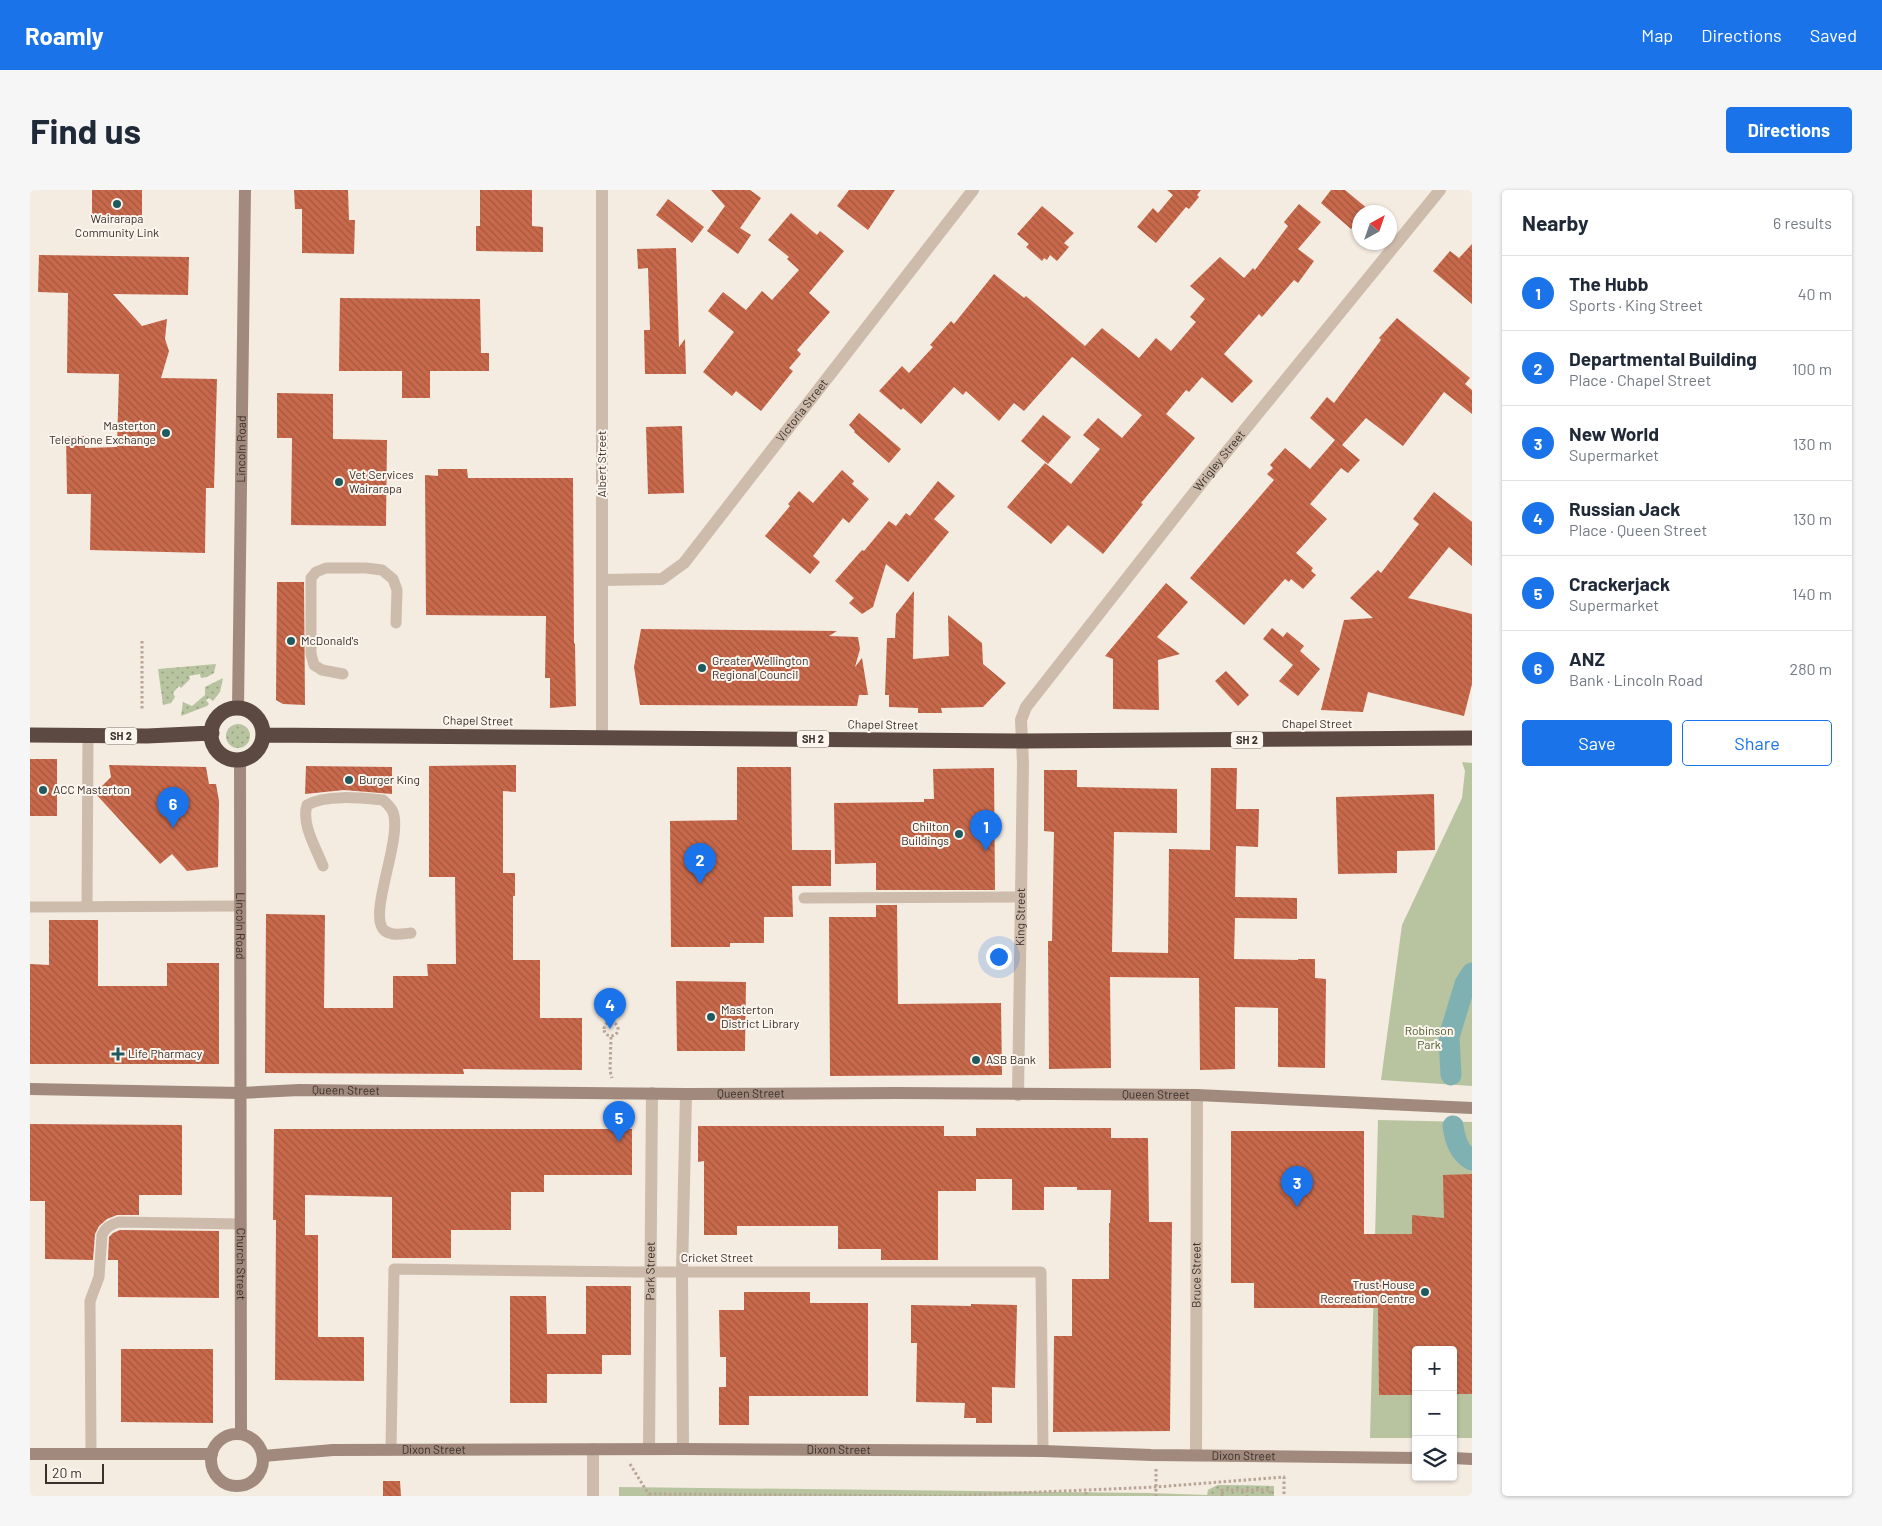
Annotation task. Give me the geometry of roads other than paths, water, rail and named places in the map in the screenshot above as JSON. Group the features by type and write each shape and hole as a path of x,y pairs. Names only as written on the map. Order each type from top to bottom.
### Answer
{"highway":[{"path":"238,708 256,716 260,722 263,740 258,749 249,757 240,760 230,759 220,754 211,739 212,733 216,718 227,710 238,708"},
{"name":"SH 2","path":"30,735 147,736 212,733"},
{"name":"Chapel Street","path":"263,735 1023,742 1472,738"}],"street":[{"name":"Lincoln Road","path":"238,708 246,190"},
{"name":"Albert Street","path":"602,190 602,737"},
{"name":"Victoria Street","path":"602,580 662,578 684,563 973,190"},
{"name":"Wrigley Street","path":"1023,742 1021,720 1026,707 1207,476 1440,190"},
{"name":"King Street","path":"1018,1095 1023,742"},
{"name":"Lincoln Road","path":"240,760 240,1093"},
{"name":"Queen Street","path":"30,1089 240,1093 299,1090 1197,1096 1472,1108"},
{"name":"Church Street","path":"240,1093 241,1434"},
{"name":"Park Street","path":"649,1449 652,1093"},
{"path":"683,1448 682,1272 686,1094"},
{"name":"Bruce Street","path":"1196,1455 1197,1096"},
{"path":"232,1434 241,1434 252,1438 260,1446 263,1456 262,1466 257,1477 238,1491 219,1478 212,1464 212,1454 215,1445 223,1438 232,1434"},
{"name":"Dixon Street","path":"263,1456 333,1450 683,1448 1042,1451 1412,1458"},
{"path":"593,1449 593,1496"},
{"path":"30,1454 212,1454"},
{"path":"1457,1458 1472,1459"}],"lane":[{"path":"343,674 322,670 314,664 311,654 311,578 316,572 326,568 382,570 393,579 397,590 396,623"},
{"path":"87,906 88,736"},
{"path":"323,866 307,825 305,812 307,805 317,799 367,798 383,800 392,810 396,827 382,890 378,920 384,930 394,935 411,932"},
{"path":"804,898 1021,897"},
{"path":"30,907 240,906"},
{"path":"91,1454 90,1302 99,1277 104,1230 113,1223 119,1222 241,1224"},
{"name":"Cricket Street","path":"391,1449 394,1269 682,1272 1041,1272 1042,1451"}],"waterway":[{"path":"1451,1075 1449,1037 1465,984 1472,973"},
{"path":"1453,1126 1458,1146 1472,1160"}],"place":[{"name":"Wairarapa Community Link","path":"117,204"},
{"name":"Masterton Telephone Exchange","path":"166,433"},
{"name":"Vet Services Wairarapa","path":"339,482"},
{"name":"McDonald's","path":"291,641"},
{"name":"Greater Wellington Regional Council","path":"702,668"},
{"name":"Burger King","path":"349,780"},
{"name":"ACC Masterton","path":"43,790"},
{"name":"ANZ","path":"173,828"},
{"name":"Chilton Buildings","path":"959,834"},
{"name":"The Hubb","path":"986,851"},
{"name":"Departmental Building","path":"700,884"},
{"name":"Masterton District Library","path":"711,1017"},
{"name":"Russian Jack","path":"610,1029"},
{"name":"Life Pharmacy","path":"118,1054"},
{"name":"ASB Bank","path":"976,1060"},
{"name":"Crackerjack","path":"619,1142"},
{"name":"New World","path":"1297,1207"},
{"name":"Trust House Recreation Centre","path":"1425,1292"}],"park label":[{"name":"Robinson Park","path":"1429,1038"}]}
